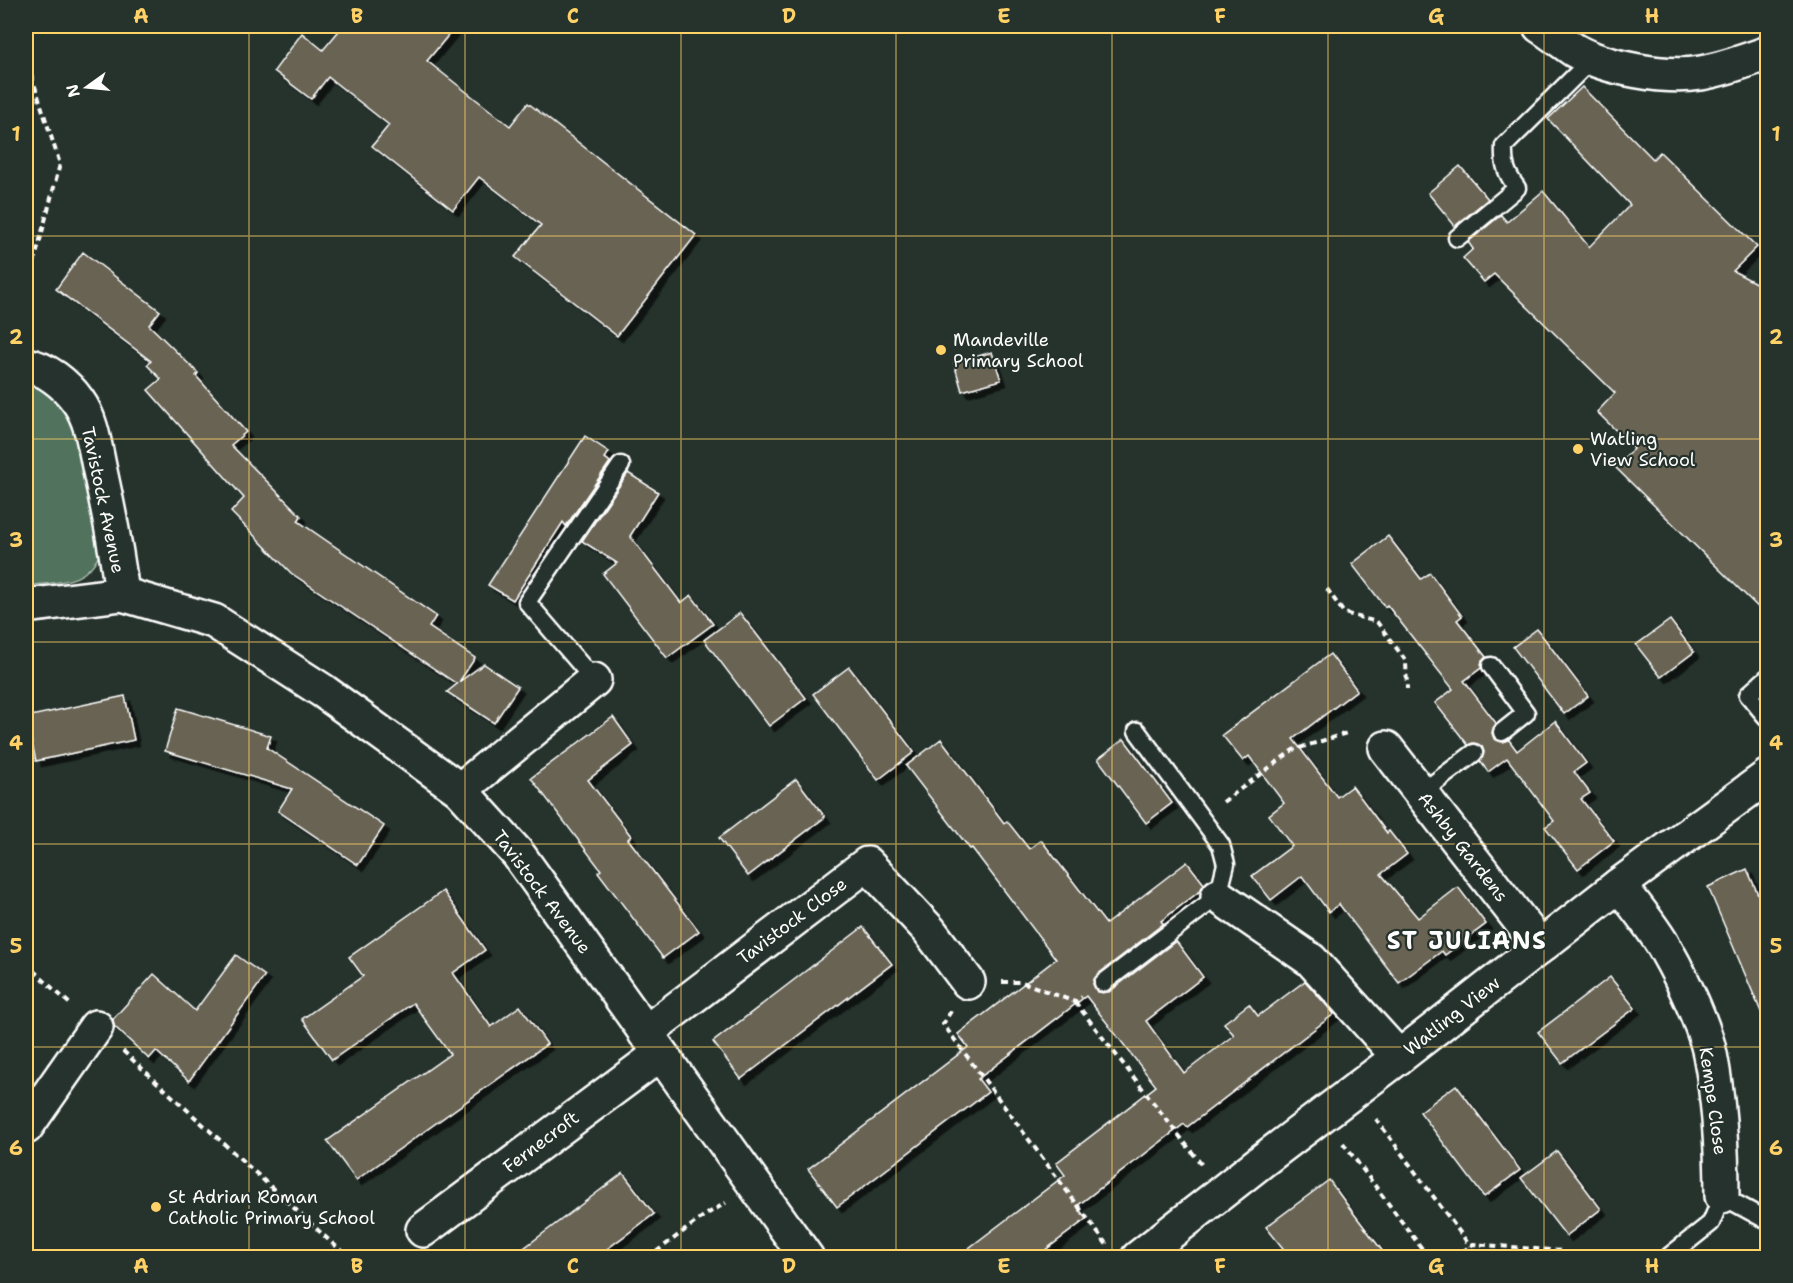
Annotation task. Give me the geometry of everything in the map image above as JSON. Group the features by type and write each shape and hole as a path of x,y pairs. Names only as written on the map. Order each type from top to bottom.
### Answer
{"street":[{"path":"1540,26 1576,50 1614,67 1657,73 1698,74 1732,66 1767,52"},
{"name":"Tavistock Avenue","path":"26,365 36,367 64,384 79,402 92,433 116,548 122,594"},
{"name":"Tavistock Avenue","path":"26,606 122,594 214,621 323,691 460,790 518,854 807,1257"},
{"path":"460,790 594,680"},
{"name":"Ashby Gardens","path":"1386,748 1540,946"},
{"name":"Watling View","path":"1124,1253 1222,1191 1399,1057 1619,885 1767,776"},
{"name":"Tavistock Close","path":"652,1043 867,864 929,930 968,982"},
{"name":"Kempe Close","path":"1619,885 1667,952 1692,1006 1709,1053 1722,1151 1722,1196"},
{"path":"1218,896 1311,960 1399,1057"},
{"path":"26,1127 96,1027"},
{"name":"Fernecroft","path":"423,1230 652,1043"}],"lane":[{"path":"1457,238 1516,188 1506,173 1503,160 1504,146 1593,58"},
{"path":"594,680 527,602 621,465"},
{"path":"1491,666 1526,713 1502,732"},
{"path":"1767,677 1748,695 1767,719"},
{"path":"1102,983 1218,896 1226,864 1221,845 1137,731"},
{"path":"1421,793 1474,753"},
{"path":"1667,1257 1711,1223 1722,1196 1767,1221"}],"path":[{"path":"26,293 60,164 31,75"},
{"path":"1327,589 1344,613 1377,622 1406,661 1407,689"},
{"path":"1201,818 1293,750 1350,732"},
{"path":"26,964 351,1257"},
{"path":"1124,1253 943,1024 968,982 1022,982 1075,1002 1222,1191"},
{"path":"1075,1002 1102,983"},
{"path":"1356,1090 1470,1246"},
{"path":"1323,1115 1429,1257"},
{"path":"648,1257 705,1215 756,1185"},
{"path":"1454,1257 1473,1244 1562,1251 1567,1257"}],"green space":[{"path":"26,383 36,386 61,403 74,422 101,552 87,571 79,576 60,582 26,586"}],"building":[{"path":"343,26 456,26 427,61 510,126 528,103 696,235 617,336 515,257 541,225 479,177 453,210 372,146 389,125 328,77 311,99 274,71 302,33 323,50"},
{"path":"1582,87 1653,159 1660,152 1757,247 1733,271 1767,289 1767,616 1615,467 1634,448 1597,412 1615,393 1494,274 1484,282 1463,258 1473,249 1468,242 1501,215 1507,222 1543,191 1589,247 1630,205 1548,119"},
{"path":"1460,166 1488,199 1455,226 1428,193"},
{"path":"83,252 160,311 149,325 198,373 196,376 246,432 231,445 301,516 298,521 436,616 429,627 475,658 459,682 484,664 518,687 494,723 447,692 457,684 291,573 231,512 244,498 148,390 161,379 147,365 151,361 56,289"},
{"path":"992,352 1001,380 962,391 954,363"},
{"path":"585,436 609,452 605,458 610,462 566,526 563,522 513,600 488,585"},
{"path":"628,473 658,492 630,536 681,603 691,595 713,624 667,658 603,574 617,563 582,541"},
{"path":"1388,536 1421,579 1430,573 1462,616 1457,620 1486,657 1482,661 1481,668 1464,681 1496,723 1492,733 1494,739 1503,742 1509,740 1517,751 1555,721 1586,763 1574,772 1590,793 1581,799 1614,841 1578,869 1545,827 1554,821 1507,758 1488,772 1480,761 1484,752 1482,746 1473,743 1468,745 1435,703 1453,689 1352,564"},
{"path":"740,613 806,698 769,726 704,640"},
{"path":"1670,620 1694,652 1661,677 1636,645"},
{"path":"1537,629 1588,696 1564,714 1513,647"},
{"path":"1330,654 1357,690 1293,739 1337,797 1352,786 1387,833 1389,831 1407,854 1381,874 1418,918 1458,887 1486,924 1445,955 1442,951 1399,983 1339,904 1329,912 1302,876 1271,900 1252,876 1292,846 1269,815 1284,803 1249,756 1243,761 1222,735"},
{"path":"849,667 914,752 878,780 813,694"},
{"path":"125,696 134,740 36,761 26,717"},
{"path":"178,708 271,736 267,748 384,826 358,865 278,811 292,789 165,751"},
{"path":"613,717 633,745 588,780 631,836 628,839 699,931 663,958 598,872 601,870 531,778"},
{"path":"941,739 1004,823 1007,821 1029,849 1041,840 1106,924 1187,862 1204,884 1200,891 1161,921 1163,924 1097,975 1093,984 1098,992 1109,992 1176,941 1203,977 1146,1021 1184,1073 1234,1035 1224,1023 1249,1004 1258,1016 1305,981 1334,1014 1187,1127 1184,1124 1077,1206 1086,1219 1036,1257 957,1257 1065,1175 1056,1163 1156,1086 1086,996 978,1079 988,1092 837,1207 808,1169 968,1047 958,1034 1056,959 906,766"},
{"path":"1124,739 1172,803 1146,823 1098,759"},
{"path":"796,779 825,817 748,876 719,838"},
{"path":"1747,869 1767,915 1767,1026 1708,887"},
{"path":"443,891 485,950 453,973 491,1027 520,1006 547,1044 356,1180 327,1141 450,1054 413,1003 332,1060 302,1019 363,976 349,957"},
{"path":"863,927 892,964 741,1079 713,1042"},
{"path":"236,955 265,976 189,1081 156,1051 149,1059 114,1026 113,1019 154,974 195,1011"},
{"path":"1610,977 1635,1008 1562,1063 1538,1032"},
{"path":"1456,1085 1520,1170 1484,1197 1420,1112"},
{"path":"1557,1151 1601,1209 1566,1236 1521,1178"},
{"path":"623,1173 654,1214 596,1257 512,1257"},
{"path":"1329,1180 1387,1257 1290,1257 1266,1227"}],"place":[{"name":"Mandeville Primary School","path":"941,350"},
{"name":"Watling View School","path":"1578,449"},
{"name":"St Adrian Roman Catholic Primary School","path":"156,1207"}],"district":[{"name":"ST JULIANS","path":"1467,941"}]}
